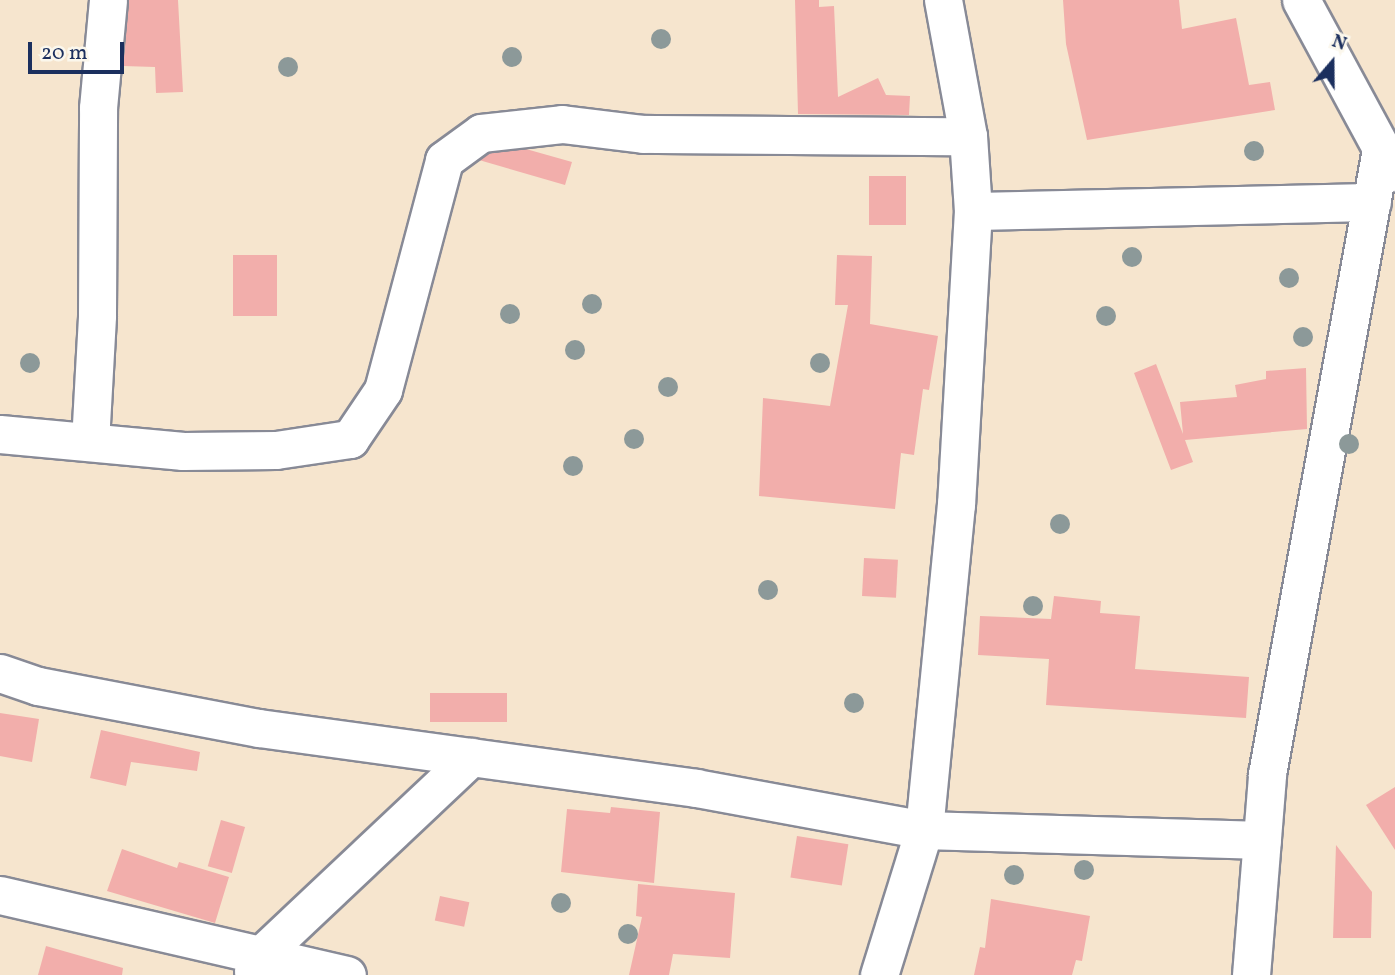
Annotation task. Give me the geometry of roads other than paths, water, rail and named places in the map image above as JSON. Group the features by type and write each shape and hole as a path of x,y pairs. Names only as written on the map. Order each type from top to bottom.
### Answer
{"street":[{"path":"90,442 97,315 98,108 108,0"},
{"path":"879,975 925,830 956,505 974,211 968,135 943,0"},
{"path":"1251,975 1267,774 1371,202 1388,161 1301,0"},
{"path":"0,434 183,451 276,450 350,439 383,390 444,160 481,133 562,124 643,134 968,135"},
{"path":"974,211 1371,202"},
{"path":"0,673 38,686 259,728 696,788 925,830 1262,840"},
{"path":"256,965 471,757"},
{"path":"0,895 256,965 347,975"}]}
